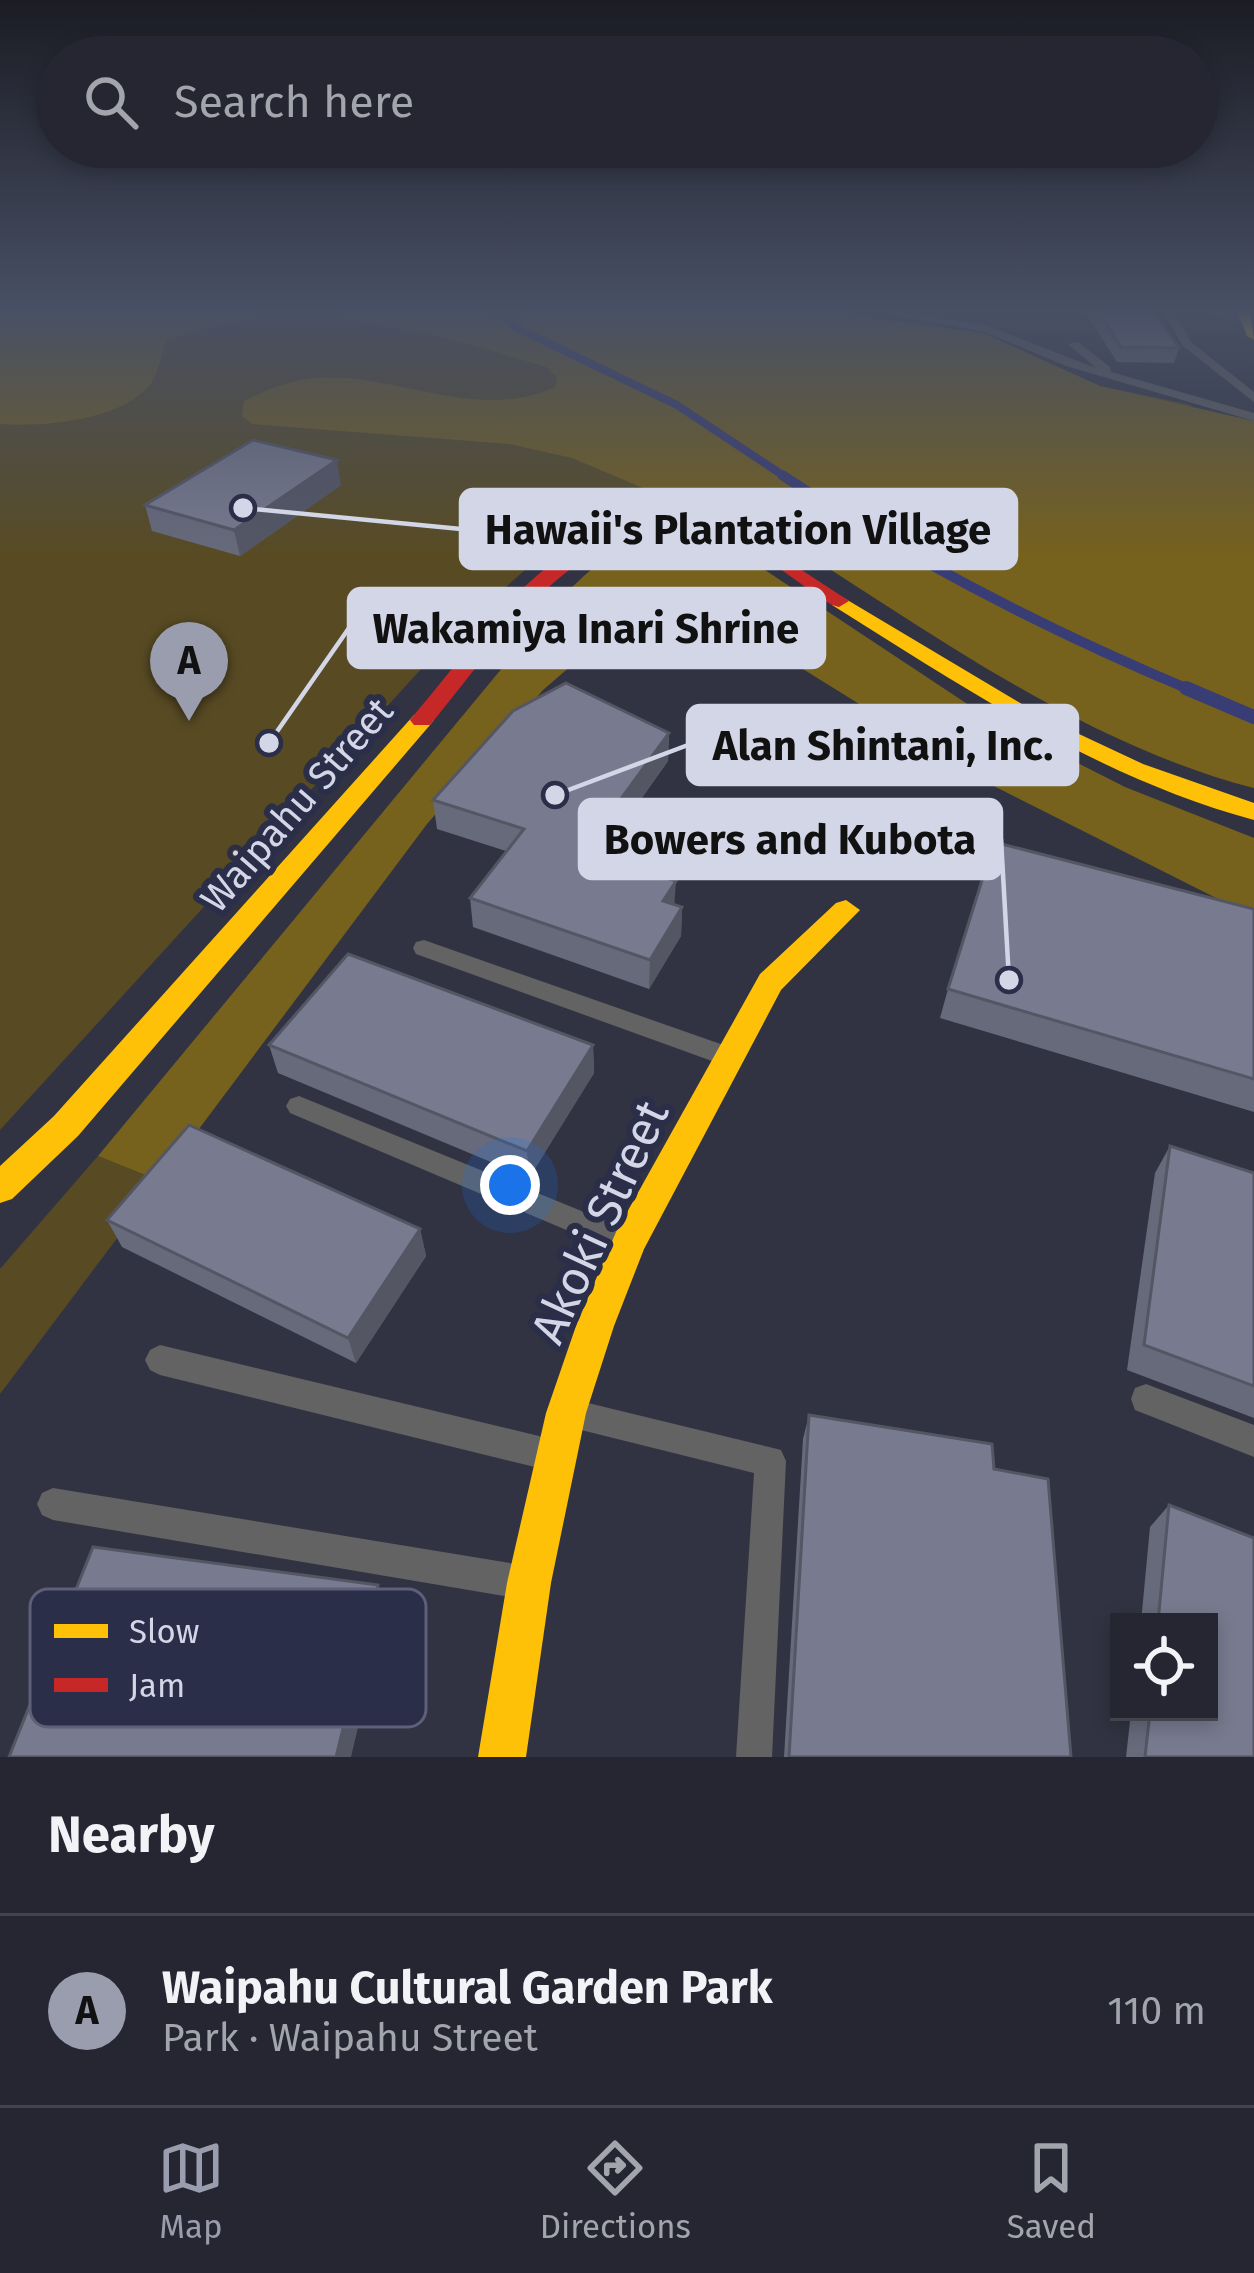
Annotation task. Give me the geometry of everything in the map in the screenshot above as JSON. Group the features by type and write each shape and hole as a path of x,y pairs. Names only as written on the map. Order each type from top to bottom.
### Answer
{"street":[{"name":"Waipahu Street","path":"0,1188 82,1108 550,574 630,526 678,519 724,530 1024,716 1134,769 1254,812"},
{"name":"Akoki Street","path":"502,1757 529,1583 566,1413 629,1243 770,982 847,910"}],"lane":[{"path":"1168,391 1254,416"},
{"path":"424,948 729,1057"},
{"path":"299,1106 629,1243"},
{"path":"160,1360 556,1457"},
{"path":"1146,1399 1254,1441"},
{"path":"566,1413 770,1461 754,1757"},
{"path":"53,1504 529,1583"}],"shaded area":[{"path":"0,391 1124,391 1191,405 1254,788 1119,738 996,669 816,555 741,515 648,490 543,554 454,633 0,1130"},
{"path":"0,391 144,391 119,407 79,419 0,424"},
{"path":"267,391 427,391 496,400 543,391 1122,391 1254,421 1254,788 1186,767 1057,708 752,520 648,490 572,458 510,444 252,424 242,416 244,401"},
{"path":"659,533 701,536 744,556 987,717 1125,787 1254,838 1254,911 1228,904 980,779 769,648 646,601 543,690 427,824 160,1181 98,1156 551,609 600,563 627,545"},
{"path":"98,1156 160,1181 0,1394 0,1269"}],"building":[{"path":"253,440 337,460 234,530 145,505"},
{"path":"566,683 669,733 582,852 676,881 663,901 682,907 650,960 470,898 524,829 433,800 513,711"},
{"path":"994,842 1254,909 1254,1079 948,989"},
{"path":"348,954 593,1045 527,1151 269,1045"},
{"path":"189,1125 420,1229 348,1338 107,1220"},
{"path":"1170,1146 1254,1173 1254,1386 1144,1345"},
{"path":"809,1415 992,1444 994,1469 1048,1479 1071,1757 789,1757"},
{"path":"1169,1505 1254,1538 1254,1757 1145,1757 1149,1721 1218,1721 1218,1613 1159,1613"},
{"path":"93,1547 378,1585 377,1589 76,1589"},
{"path":"30,1704 30,1727 343,1727 336,1757 9,1757"}],"waterway":[{"path":"648,391 787,478"},
{"path":"782,475 982,593 1192,690"},
{"path":"1186,688 1192,690"},
{"path":"1192,690 1254,717"}],"traffic: slow":[{"path":"839,601 1039,724 1134,769 1254,812"},
{"path":"0,1188 66,1126 422,720"},
{"path":"502,1757 529,1583 566,1413 595,1326 629,1243 770,982 846,910"}],"traffic: jam":[{"path":"422,720 550,577 589,548 630,528 674,520 720,529 766,552 839,601"}],"place":[{"name":"Hawaii's Plantation Village","path":"243,508"},
{"name":"Waipahu Cultural Garden Park","path":"189,721"},
{"name":"Wakamiya Inari Shrine","path":"269,743"},
{"name":"Alan Shintani, Inc.","path":"555,795"},
{"name":"Bowers and Kubota","path":"1009,980"}]}
